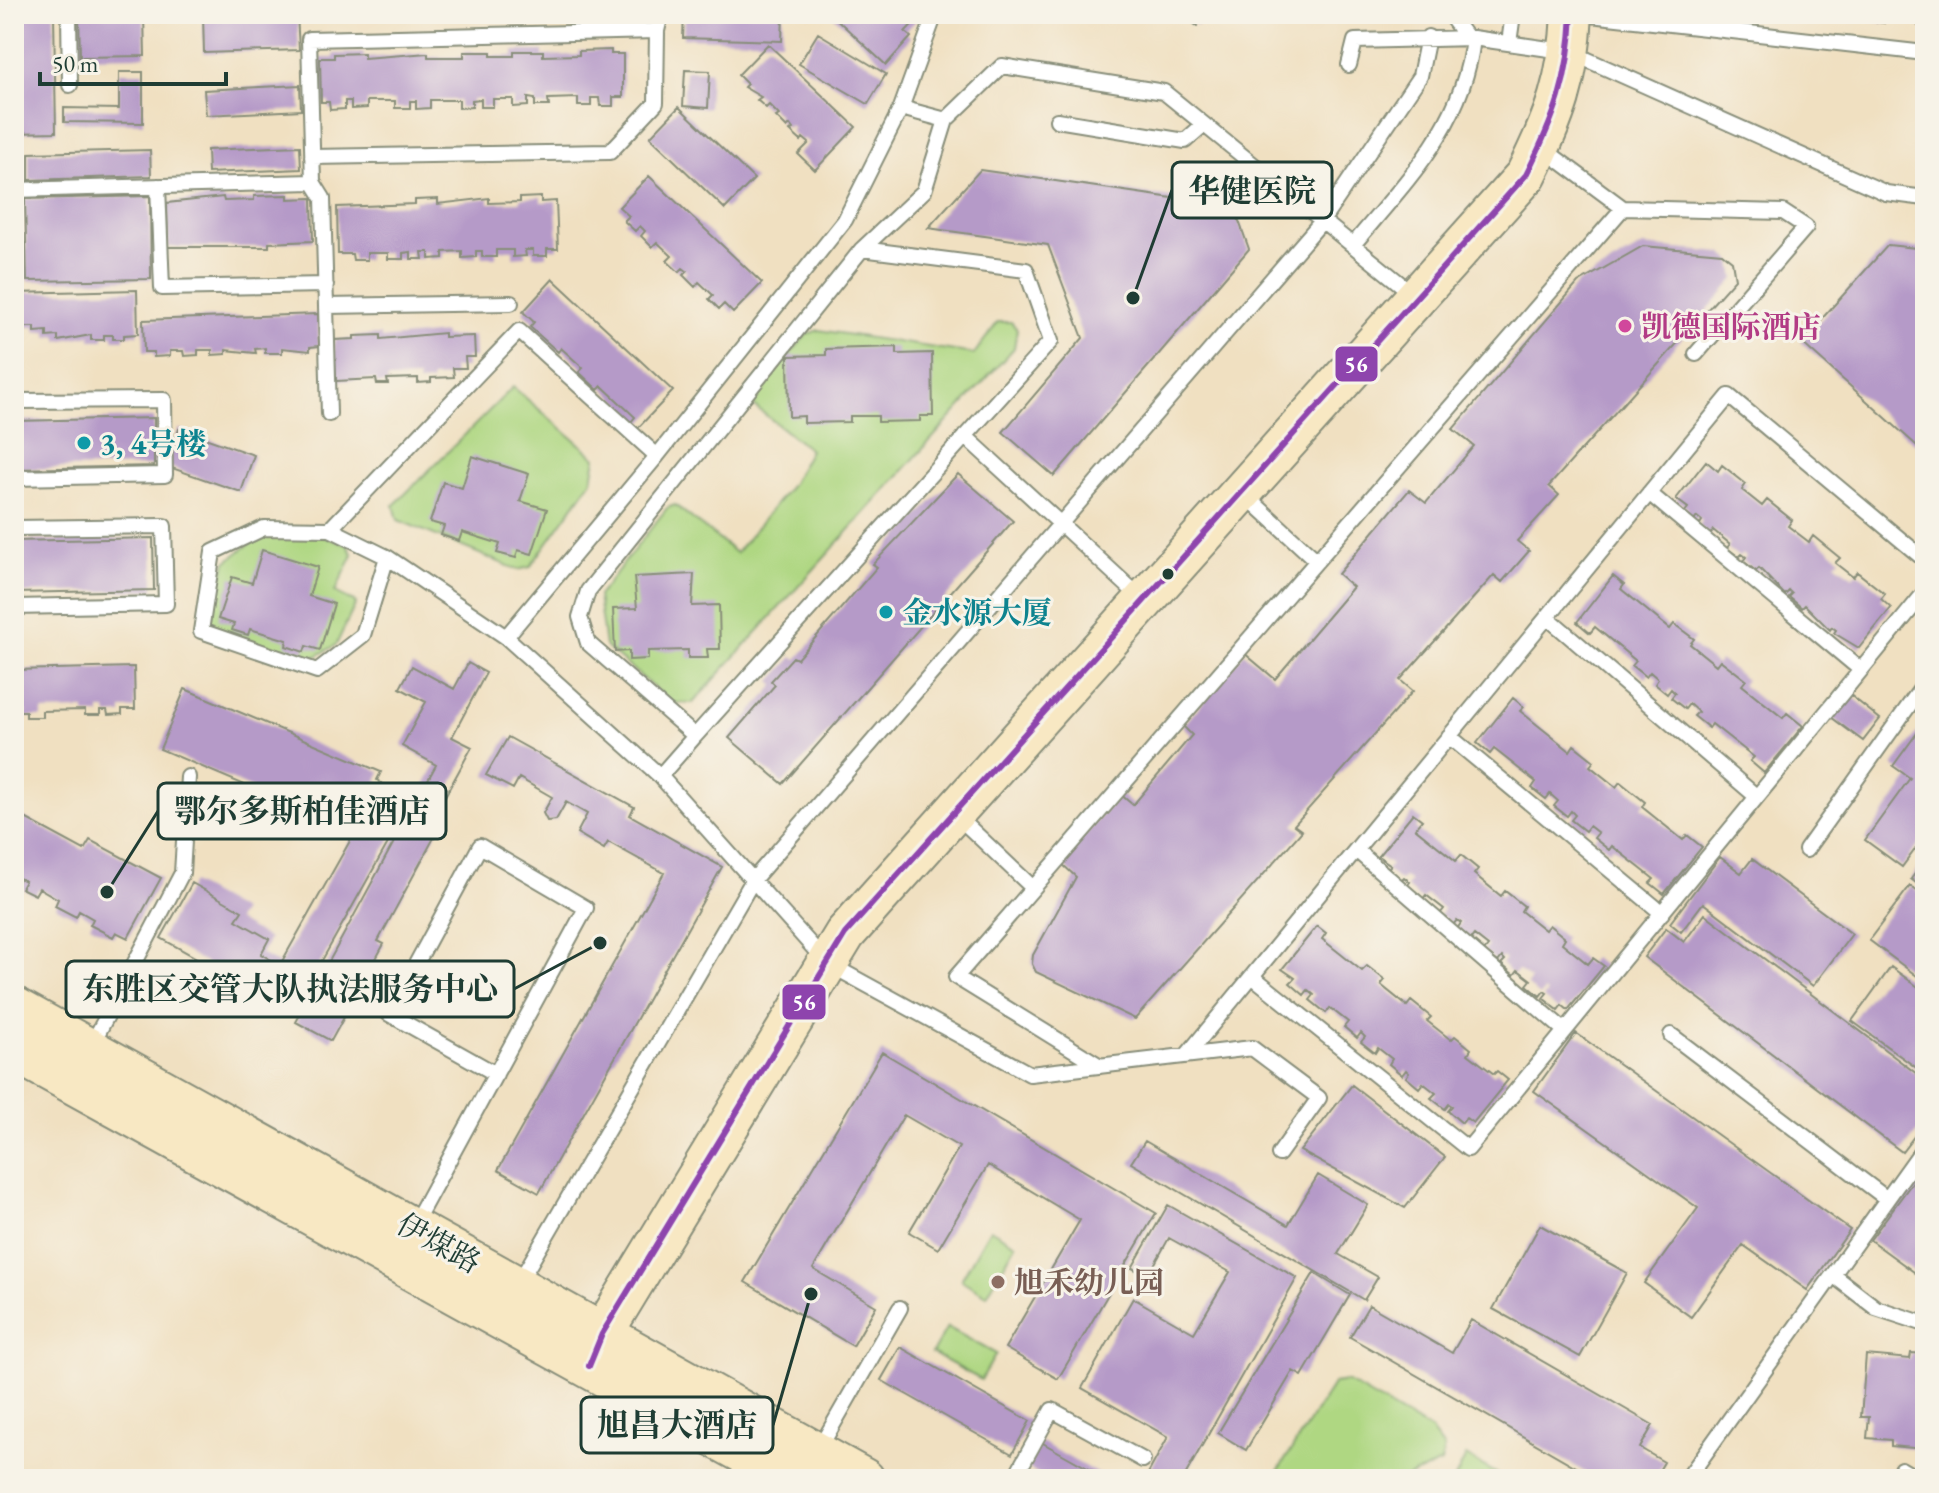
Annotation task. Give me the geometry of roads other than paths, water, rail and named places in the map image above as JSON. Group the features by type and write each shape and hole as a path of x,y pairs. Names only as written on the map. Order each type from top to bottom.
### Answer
{"main road":[{"path":"596,1350 845,934 1526,175 1554,121 1571,33"},
{"name":"伊煤路","path":"14,1007 517,1286 596,1350"},
{"name":"伊煤路","path":"14,1051 596,1350 804,1466 864,1479"}],"lane":[{"path":"69,14 70,85"},
{"path":"312,157 610,152 656,103 657,31 661,14"},
{"path":"506,637 657,456 845,220 901,108 935,14"},
{"path":"1449,14 1470,38"},
{"path":"1353,245 1439,140 1470,73 1470,38 1464,14"},
{"path":"1509,43 1513,14"},
{"path":"1582,14 1655,18 1925,53"},
{"path":"329,414 323,198 313,182 309,39 657,31"},
{"path":"1349,65 1355,41 1428,37 1509,43 1571,33 1886,193 1925,198"},
{"path":"517,1286 753,880 1322,221 1420,76 1428,37"},
{"path":"695,736 588,643 580,617 588,591 862,249 924,191 946,120 1002,66 1164,92 1416,297"},
{"path":"901,108 946,120"},
{"path":"1057,120 1185,141 1203,125"},
{"path":"1540,146 1623,208 1783,212 1806,227 1696,354"},
{"path":"14,190 313,182"},
{"path":"158,186 162,288 326,285"},
{"path":"1100,1066 956,977 1623,208"},
{"path":"660,776 1051,341 1026,270 862,249"},
{"path":"326,306 511,303"},
{"path":"330,529 519,331 657,456"},
{"path":"1187,1055 1729,396 1925,560"},
{"path":"14,401 164,400 165,475 14,478"},
{"path":"965,436 1144,601"},
{"path":"1241,492 1317,561"},
{"path":"1649,493 1861,670"},
{"path":"14,528 164,526 166,604 14,607"},
{"path":"387,557 363,635 317,671 201,631 213,552 264,528 330,529 387,557 506,637 660,776 827,963 1030,1074 1252,1048 1319,1098 1279,1154"},
{"path":"1252,976 1468,1149 1925,592"},
{"path":"1547,617 1757,797"},
{"path":"1806,850 1925,683"},
{"path":"1449,736 1662,913"},
{"path":"89,1048 182,873 188,777"},
{"path":"954,813 1033,888"},
{"path":"412,1228 496,1074 586,908 480,846 389,1014 496,1074"},
{"path":"1356,850 1565,1031"},
{"path":"1671,1035 1887,1199"},
{"path":"1687,1479 1925,1146"},
{"path":"1833,1275 1876,1308 1925,1324"},
{"path":"804,1466 900,1308"},
{"path":"1014,1479 1052,1410 1143,1460"},
{"path":"1901,1469 1918,1479"}],"place":[{"name":"华健医院","path":"1133,298"},
{"name":"凯德国际酒店","path":"1625,326"},
{"name":"3, 4号楼","path":"84,443"},
{"name":"金水源大厦","path":"886,612"},
{"name":"鄂尔多斯柏佳酒店","path":"107,892"},
{"name":"东胜区交管大队执法服务中心","path":"600,943"},
{"name":"旭禾幼儿园","path":"998,1282"},
{"name":"旭昌大酒店","path":"811,1294"}]}
